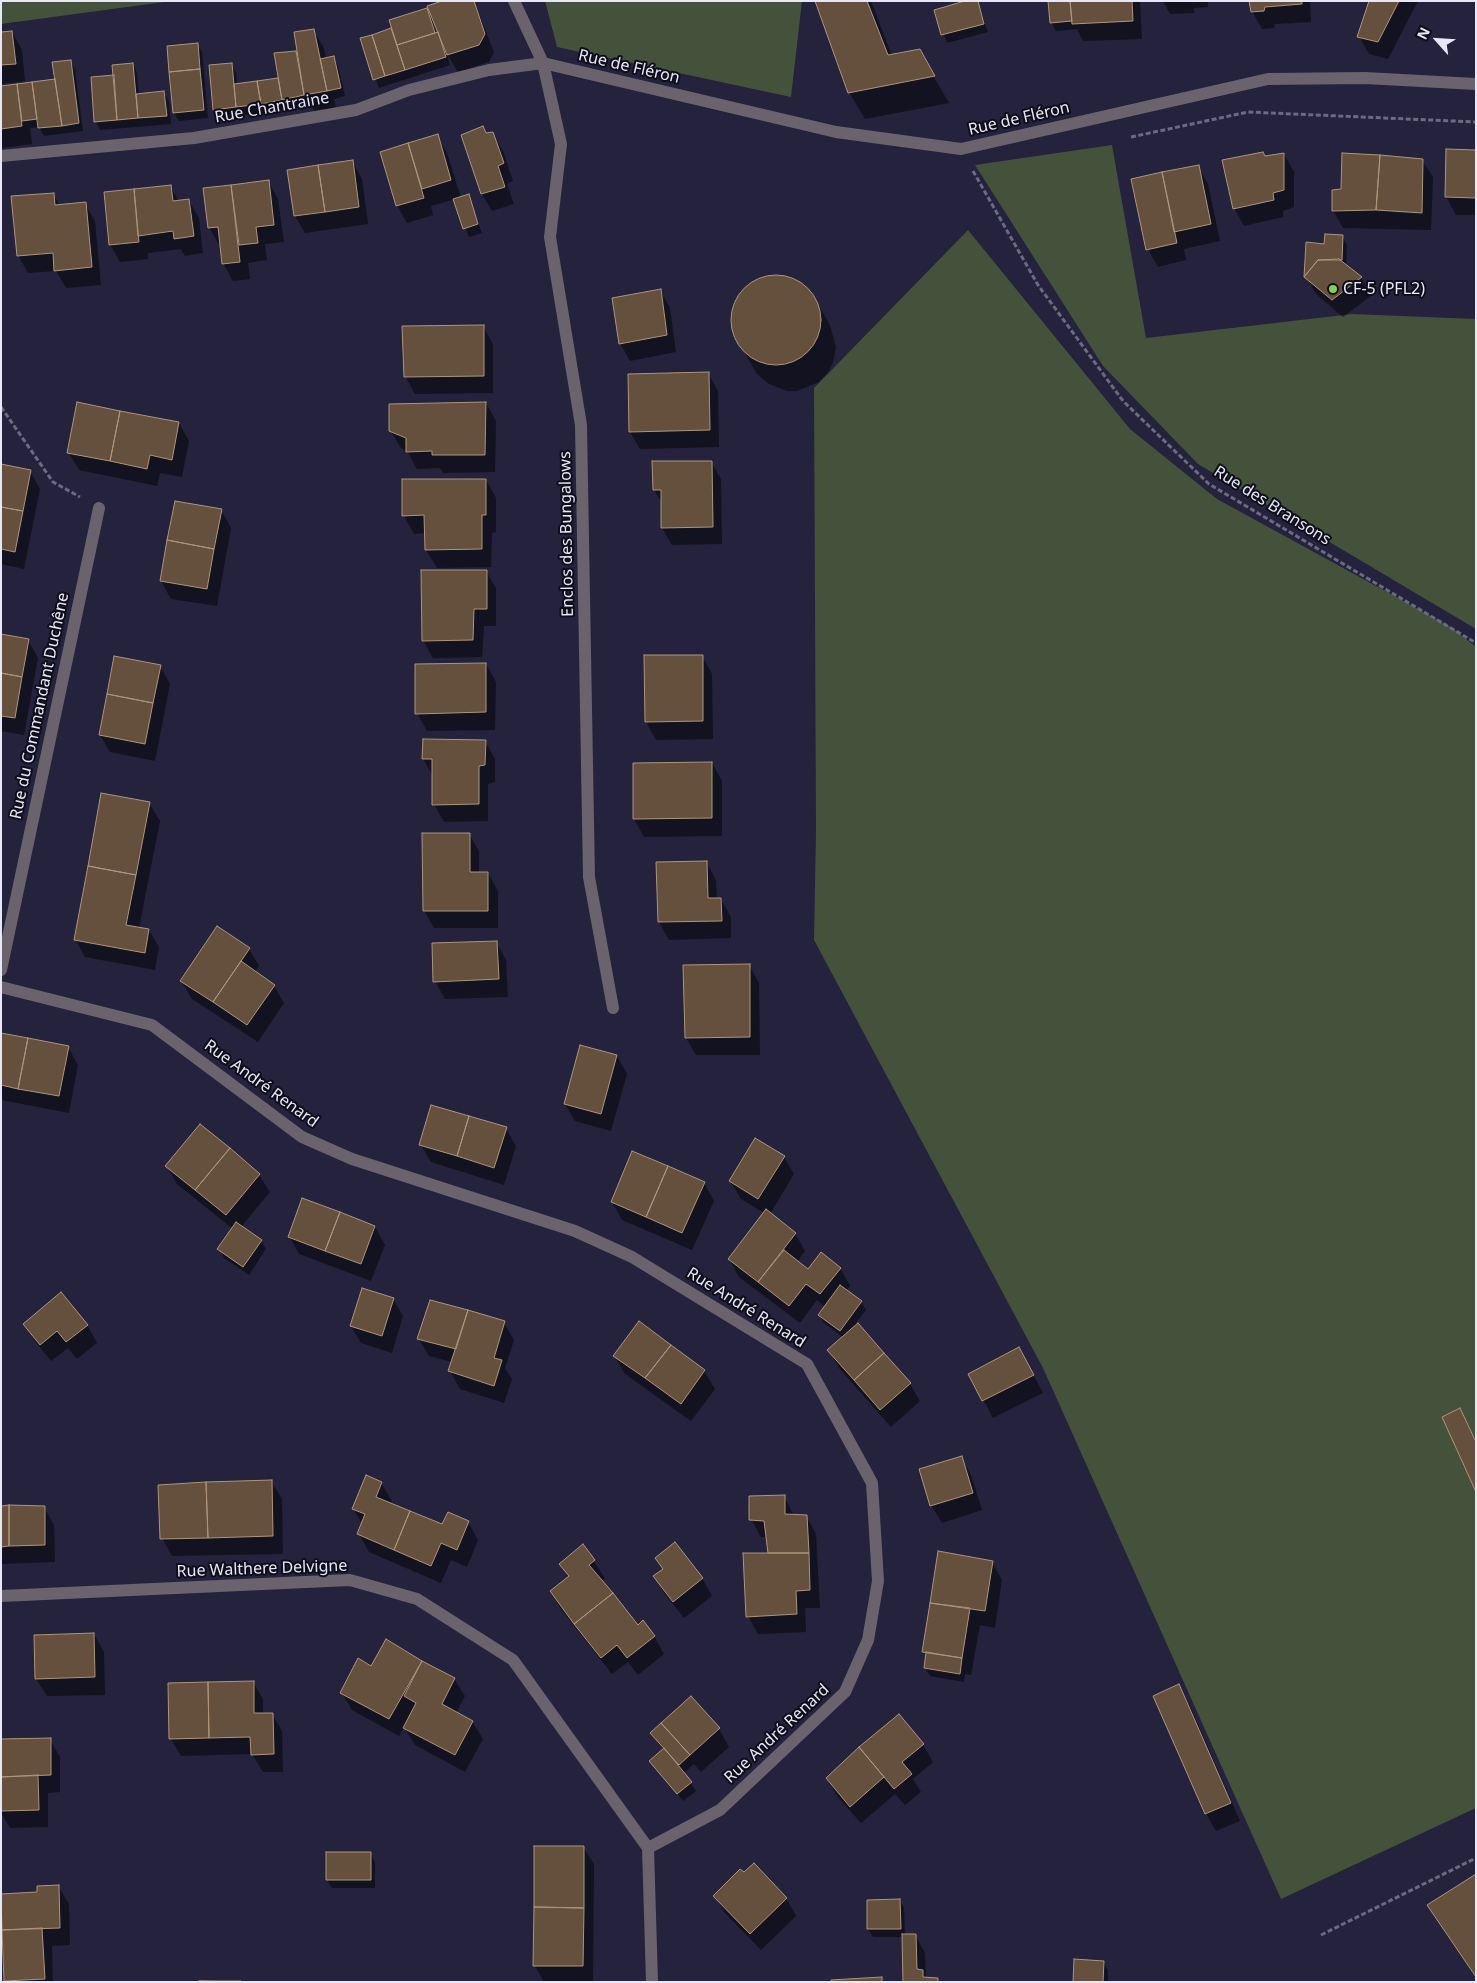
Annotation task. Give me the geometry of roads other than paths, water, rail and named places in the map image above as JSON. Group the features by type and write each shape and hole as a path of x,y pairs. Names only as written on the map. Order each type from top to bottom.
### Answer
{"street":[{"name":"Enclos des Bungalows","path":"514,1 543,63 561,144 550,237 581,425 589,877 613,1008"},
{"name":"Rue de Fléron","path":"543,63 836,132 961,149 1268,79 1365,78 1476,84"},
{"name":"Rue Chantraine","path":"1,156 194,138 356,110 409,90 489,70 543,63"},
{"name":"Rue du Commandant Duchêne","path":"1,970 99,508"},
{"name":"Rue André Renard","path":"1,987 152,1025 302,1137 352,1159 584,1235 632,1257 807,1364 872,1483 878,1581 868,1640 845,1692 838,1699 720,1810 648,1848"},
{"name":"Rue Walthere Delvigne","path":"1,1596 350,1580 418,1600 513,1660 648,1848"},
{"path":"648,1848 652,1982"}],"place":[{"name":"CF-5 (PFL2)","path":"1333,289"}]}
